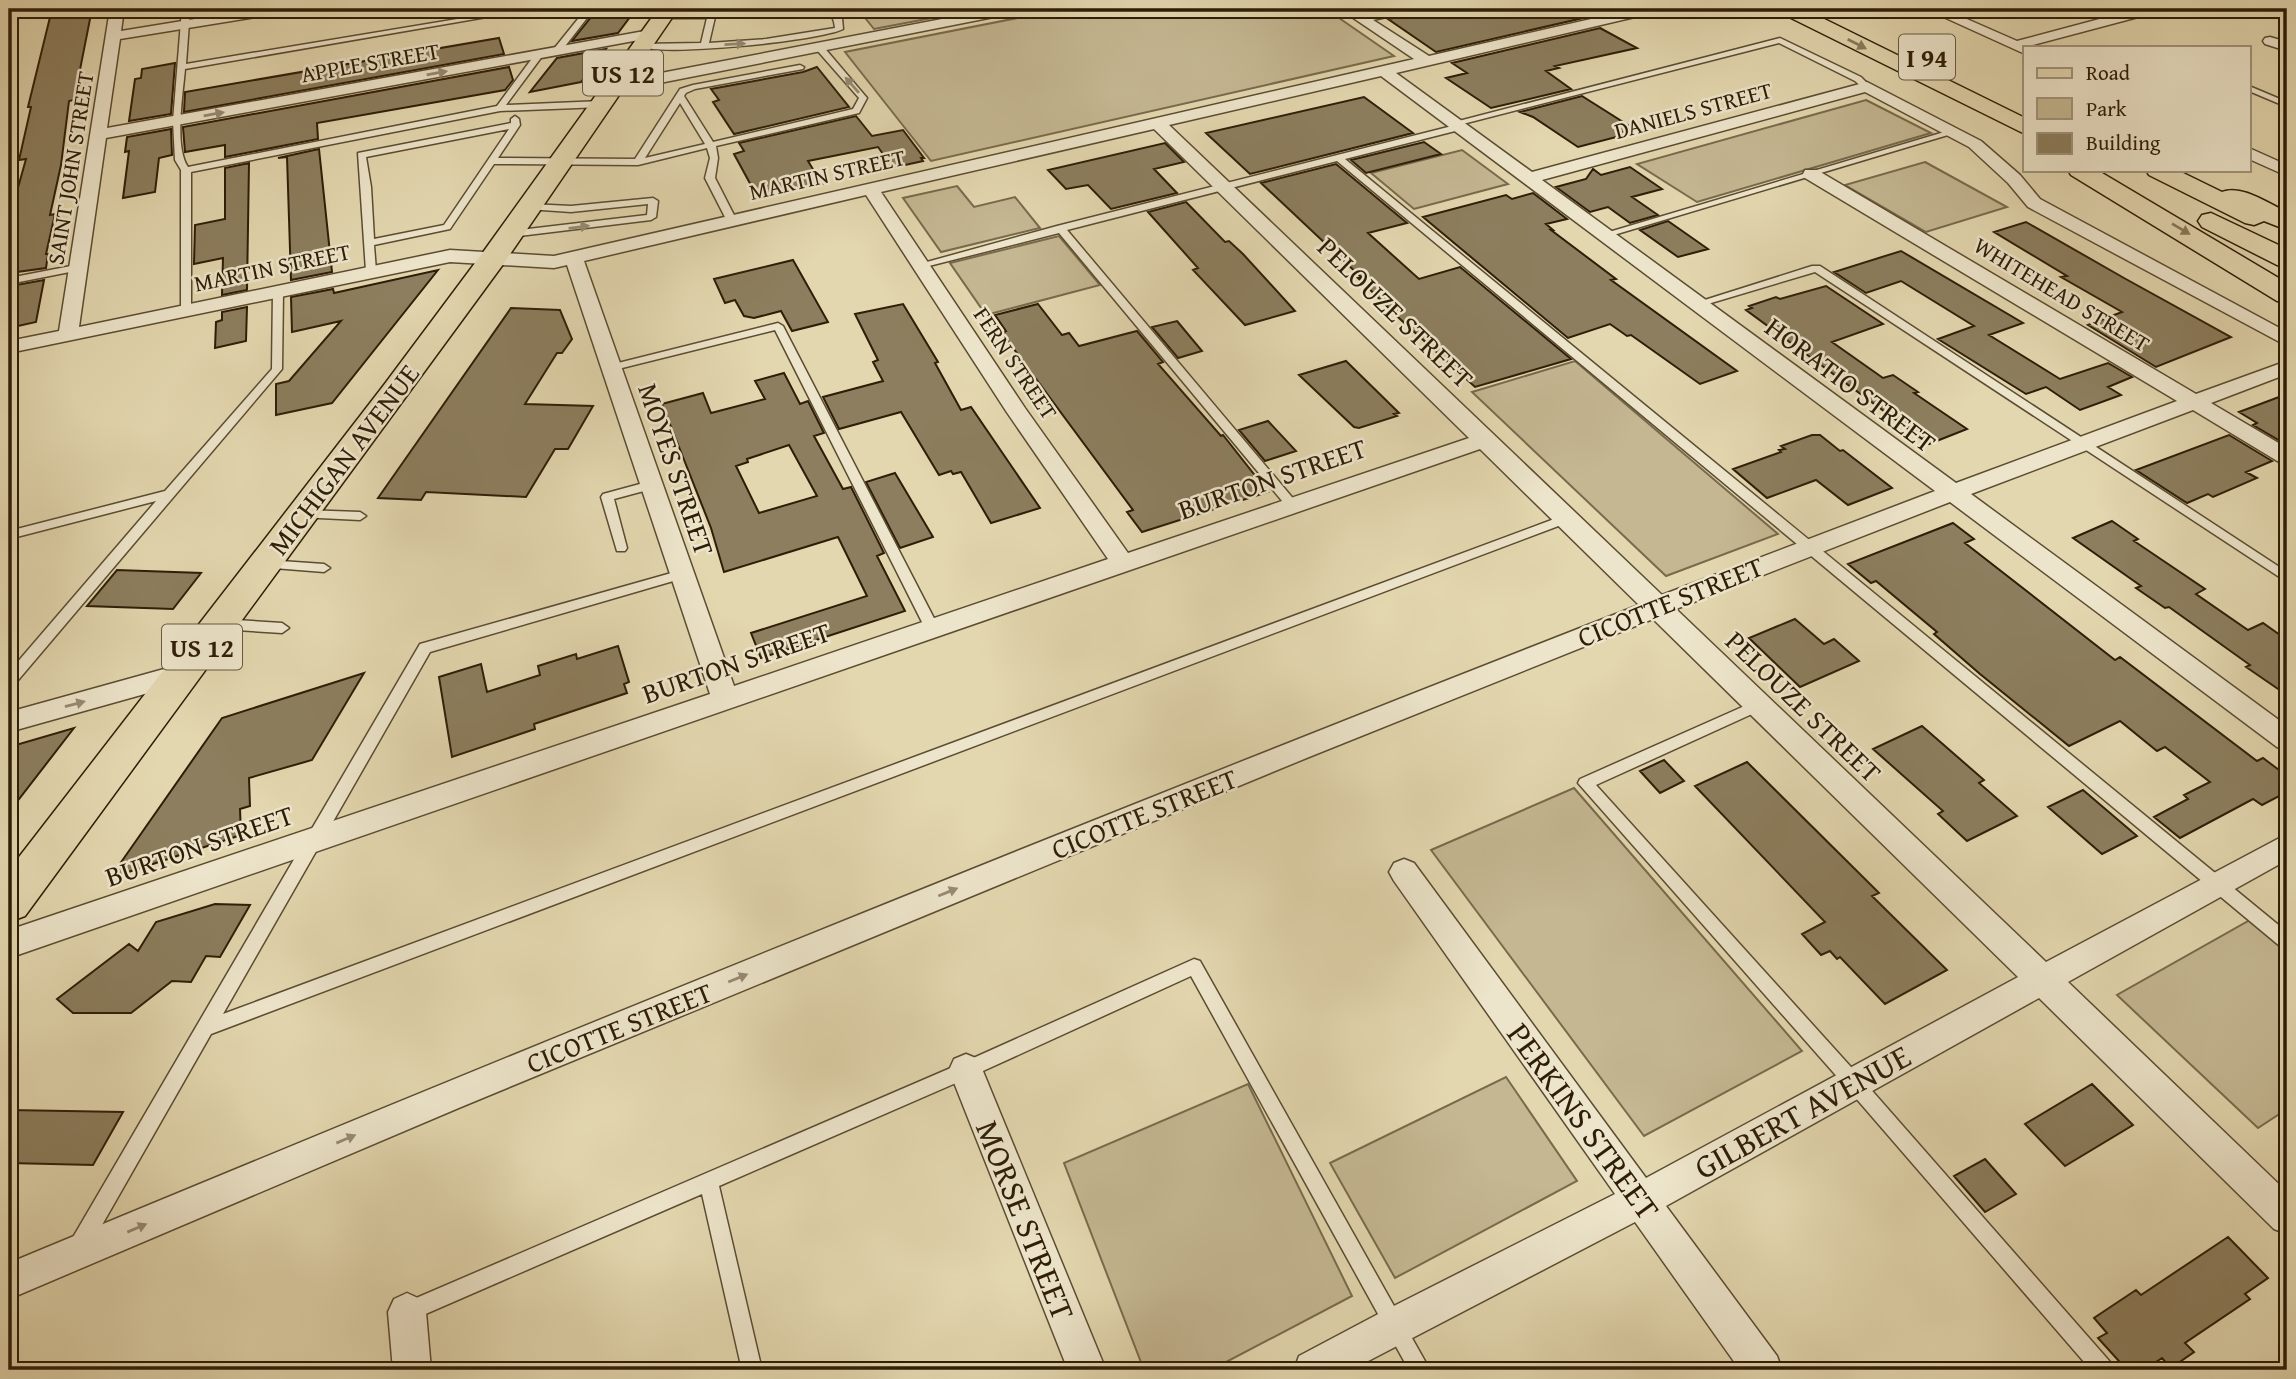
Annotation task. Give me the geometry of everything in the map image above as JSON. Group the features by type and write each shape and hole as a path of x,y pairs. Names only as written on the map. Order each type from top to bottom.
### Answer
{"main road":[{"name":"I 94","path":"1788,9 2023,126"},
{"name":"I 94","path":"1828,9 2023,104"},
{"name":"MICHIGAN AVENUE","path":"9,903 503,245 656,26"},
{"path":"1917,74 2023,137"},
{"path":"2083,172 2287,295"},
{"path":"2113,172 2287,259"},
{"path":"2162,172 2287,233"},
{"path":"2174,172 2217,188 2287,222"}],"street":[{"name":"SAINT JOHN STREET","path":"68,334 117,9"},
{"path":"114,36 186,16 280,9"},
{"path":"608,95 824,57 1014,9"},
{"path":"1347,9 1427,61"},
{"name":"MARTIN STREET","path":"9,346 503,245 536,263 574,257 1427,61 1624,11 1652,9"},
{"path":"1933,9 2020,48"},
{"path":"2027,46 2152,9"},
{"name":"APPLE STREET","path":"98,135 556,52 656,26"},
{"path":"2270,41 2287,47"},
{"name":"HORATIO STREET","path":"1384,71 2287,740"},
{"path":"1867,87 1954,132 1991,158 2034,203 2287,340"},
{"name":"DANIELS STREET","path":"1530,178 1867,87"},
{"name":"PELOUZE STREET","path":"1157,123 2287,1216"},
{"path":"2250,153 2287,171"},
{"name":"WHITEHEAD STREET","path":"1811,174 2287,457"},
{"name":"FERN STREET","path":"871,189 1017,411 1123,563"},
{"name":"MOYES STREET","path":"574,257 725,699"},
{"name":"CICOTTE STREET","path":"9,1281 474,1086 1656,607 2287,367"},
{"name":"BURTON STREET","path":"9,944 1484,440"},
{"path":"9,722 182,674"},
{"name":"GILBERT AVENUE","path":"1313,1370 1395,1325 1641,1200 2287,846"},
{"name":"PERKINS STREET","path":"1404,872 1763,1370"},
{"name":"MORSE STREET","path":"966,1070 1087,1370"},
{"path":"407,1312 412,1370"}],"lane":[{"path":"183,67 529,9"},
{"path":"556,52 590,9"},
{"path":"656,26 712,15 806,9"},
{"path":"656,26 704,46 802,38 839,29 838,18 832,12 814,9"},
{"path":"1364,20 1418,9"},
{"path":"704,46 712,15"},
{"path":"186,16 177,121 179,160 187,170 186,310"},
{"path":"921,265 1780,40 1858,79 1867,87"},
{"path":"500,108 538,55"},
{"path":"494,161 638,162 856,111 863,98 824,57"},
{"path":"638,162 683,91 692,87 800,67"},
{"path":"2250,88 2287,105"},
{"path":"187,170 500,108 514,109 608,95"},
{"path":"680,96 711,146 715,158 710,178 732,221"},
{"path":"369,243 447,227 516,125 514,109"},
{"path":"371,271 361,155 516,125"},
{"path":"1604,235 1954,132"},
{"path":"1337,157 2287,942"},
{"path":"503,245 651,218 653,201 571,209 530,207"},
{"path":"1060,228 1292,505"},
{"path":"9,281 76,268"},
{"path":"1697,304 1816,268 2285,574"},
{"path":"9,681 277,369 278,290"},
{"path":"610,368 778,326 932,628"},
{"path":"621,548 607,497 651,485"},
{"path":"9,535 171,494"},
{"path":"303,514 360,516"},
{"path":"203,1029 1565,519"},
{"path":"265,564 324,568"},
{"path":"74,1255 425,648 682,574"},
{"path":"220,624 282,628"},
{"path":"1758,705 1585,783 1854,1083 2104,1370"},
{"path":"407,1312 966,1070 1194,966 1420,1370"},
{"path":"709,1182 752,1370"}],"green space":[{"path":"858,9 954,9 958,13 874,29"},
{"path":"1063,9 1326,9 1394,56 931,161 845,52"},
{"path":"1866,100 1931,133 1697,202 1637,164"},
{"path":"1462,150 1508,184 1414,209 1371,173"},
{"path":"1925,162 2007,207 1926,232 1845,185"},
{"path":"957,186 974,207 1015,197 1040,228 941,252 903,198"},
{"path":"1059,236 1100,285 986,315 950,263"},
{"path":"1575,361 1778,534 1666,576 1472,392"},
{"path":"1574,788 1802,1051 1644,1136 1431,850"},
{"path":"2250,920 2287,952 2287,1109 2258,1128 2117,995"},
{"path":"1506,1077 1577,1181 1395,1278 1330,1163"},
{"path":"1248,1084 1352,1296 1211,1370 1144,1370 1064,1163"}],"building":[{"path":"52,9 92,9 74,100 69,101 61,165 50,215 55,214 46,254 46,268 9,273 9,220 26,159 19,160 31,107 28,107"},
{"path":"636,9 618,33 572,41 596,11"},
{"path":"1447,9 1461,17 1499,9 1567,9 1583,18 1436,52 1388,19"},
{"path":"1600,28 1637,48 1555,66 1559,68 1546,71 1571,89 1491,108 1446,78 1467,73 1452,63"},
{"path":"499,38 504,54 184,112 185,92"},
{"path":"606,49 581,82 530,92 557,58"},
{"path":"175,63 171,114 129,121 135,79 141,78 142,69"},
{"path":"509,67 513,80 505,90 317,123 318,139 225,157 225,145 185,152 183,127"},
{"path":"817,67 849,107 734,134 713,102 719,100 711,89"},
{"path":"1582,96 1634,129 1624,132 1628,134 1578,147 1533,117 1520,112"},
{"path":"1364,97 1413,133 1250,174 1206,133"},
{"path":"856,116 872,136 903,130 924,158 921,158 923,161 896,167 891,165 878,147 808,161 822,184 758,198 734,154 744,151 739,143"},
{"path":"171,129 172,155 159,158 155,192 123,198 129,151 125,152 127,137"},
{"path":"1424,142 1441,154 1366,173 1351,160"},
{"path":"1165,143 1184,162 1154,169 1177,193 1111,209 1088,185 1066,189 1048,170"},
{"path":"319,149 332,272 291,280 287,157 278,158"},
{"path":"249,163 247,290 222,295 223,258 194,264 195,225 225,219 225,168"},
{"path":"1336,164 1407,223 1368,233 1419,279 1460,267 1571,359 1475,387 1400,319 1358,278 1362,278 1261,183"},
{"path":"1630,167 1662,189 1632,197 1658,215 1630,223 1608,207 1590,212 1556,187 1586,179 1593,169 1601,175"},
{"path":"1533,193 1567,219 1546,224 1551,230 1616,279 1611,280 1737,371 1700,384 1631,335 1627,336 1610,324 1568,338 1423,217 1506,195 1512,199"},
{"path":"1186,202 1225,242 1229,241 1243,254 1295,311 1245,325 1193,270 1198,268 1148,212"},
{"path":"1668,221 1708,249 1678,257 1640,230"},
{"path":"2026,222 2231,337 2156,367 2088,325 2122,312 2061,277 2067,276 1994,232"},
{"path":"1901,251 2023,323 1989,335 2060,379 2108,363 2132,377 2108,387 2121,395 2080,410 2046,387 2026,394 1938,339 1974,326 1901,281 1866,293 1834,272"},
{"path":"793,260 828,322 792,331 781,311 754,318 744,316 735,300 725,303 714,279"},
{"path":"438,270 332,403 276,415 276,384 289,381 341,321 292,332 291,297 333,289 334,293"},
{"path":"44,280 36,322 9,328 9,314 16,285"},
{"path":"1826,286 1883,324 1832,342 1883,378 1893,375 1918,392 1914,393 1967,429 1929,444 1746,310 1752,308 1749,306 1776,297 1780,299"},
{"path":"903,304 938,362 935,363 961,410 971,407 1040,508 991,523 961,472 953,474 951,471 939,475 901,412 839,429 823,397 883,381 873,362 878,360 855,314"},
{"path":"1038,304 1062,335 1069,333 1079,346 1137,331 1163,362 1158,364 1221,436 1223,435 1268,492 1142,532 1127,512 1133,510 1002,333 1006,331 995,315"},
{"path":"247,307 246,341 215,348 216,322 222,320 222,312"},
{"path":"511,308 560,310 572,339 562,353 557,353 525,404 593,406 568,449 555,449 526,497 426,492 421,500 378,498"},
{"path":"1177,321 1202,351 1178,358 1152,327"},
{"path":"1346,361 1399,413 1394,414 1397,416 1359,428 1354,427 1299,375"},
{"path":"784,373 800,404 808,401 824,433 814,436 843,489 851,487 884,553 877,556 905,611 761,658 751,633 867,596 838,537 724,572 711,528 662,404 703,393 711,413 765,399 755,381","holes":["789,445 817,496 759,513 736,466 748,462 747,459"]},
{"path":"2287,394 2287,445 2253,425 2257,423 2239,412"},
{"path":"1268,421 1296,451 1265,461 1239,430"},
{"path":"1812,435 1820,435 1840,451 1843,450 1892,488 1848,505 1816,480 1767,498 1733,469 1781,452 1779,450 1785,449 1781,446"},
{"path":"2229,435 2272,461 2246,472 2257,478 2213,497 2208,494 2187,503 2136,470"},
{"path":"895,473 933,537 900,548 866,482"},
{"path":"2112,521 2138,539 2134,541 2205,589 2196,594 2248,630 2263,623 2287,640 2287,695 2169,607 2165,608 2136,588 2141,586 2073,538"},
{"path":"1953,523 1974,539 1965,543 2115,660 2120,657 2257,761 2263,758 2287,776 2287,792 2262,805 2253,799 2180,838 2154,817 2188,799 2184,795 2210,782 2165,747 2157,751 2120,721 2069,746 1980,674 1934,634 1937,632 1876,581 1871,583 1848,564"},
{"path":"117,570 201,573 173,609 87,606"},
{"path":"1795,619 1824,644 1834,639 1859,661 1800,687 1749,638"},
{"path":"618,646 629,682 624,684 627,693 534,724 535,729 452,757 439,677 481,664 487,692 540,675 538,666 576,654 577,659"},
{"path":"364,673 312,760 249,778 250,806 240,809 241,835 110,878 222,718"},
{"path":"1922,726 1984,780 1979,783 2017,816 1967,841 1938,814 1943,811 1873,749"},
{"path":"74,728 9,812 9,747"},
{"path":"1664,760 1684,781 1660,793 1640,771"},
{"path":"1747,762 1879,893 1872,896 1947,970 1885,1004 1840,957 1837,959 1830,951 1821,955 1802,934 1825,922 1695,786"},
{"path":"2083,790 2137,836 2102,854 2048,807"},
{"path":"215,904 250,905 220,957 206,956 191,982 172,981 131,1013 73,1013 57,999 129,944 138,951 156,922"},
{"path":"2092,1084 2133,1125 2065,1166 2025,1124"},
{"path":"9,1110 123,1112 93,1165 9,1163"},
{"path":"1985,1159 2016,1194 1985,1212 1954,1176"},
{"path":"2228,1237 2268,1278 2245,1294 2250,1299 2185,1343 2194,1352 2171,1368 2162,1358 2144,1370 2127,1370 2098,1338 2107,1333 2094,1318 2136,1290 2141,1295"}]}
